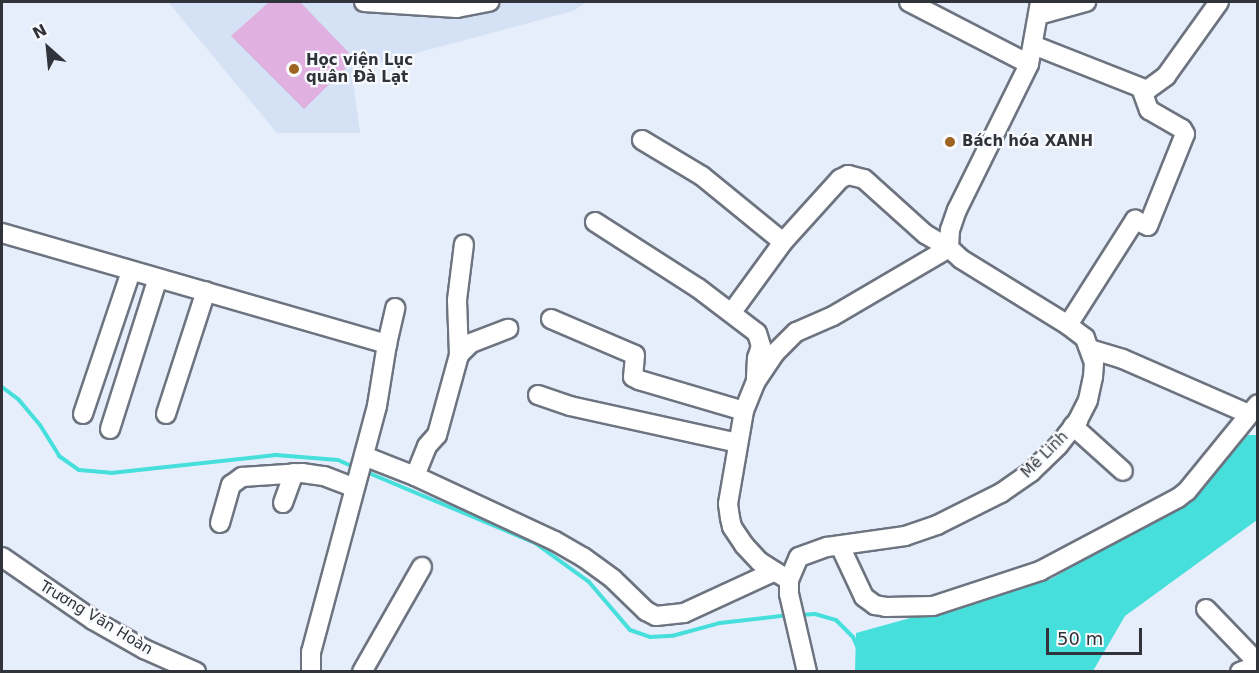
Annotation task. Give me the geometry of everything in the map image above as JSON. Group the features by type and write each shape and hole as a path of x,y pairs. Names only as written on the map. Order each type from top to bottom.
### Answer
{"street":[{"path":"364,2 427,4 457,8 489,2"},
{"path":"909,2 932,7 1029,64"},
{"path":"949,248 950,230 957,210 1029,64 1039,8 1086,2"},
{"path":"1033,45 1141,88 1152,88 1166,76 1220,2"},
{"path":"1068,325 1135,220 1148,226 1185,134 1182,129 1149,110 1141,88"},
{"path":"642,140 702,176 783,242"},
{"path":"732,312 783,242 840,179 848,175 857,175 925,234 1068,325 1084,338 1090,349 1123,359 1253,409 1178,498 1040,571 944,602 909,608 886,607 869,602 840,546"},
{"path":"595,222 732,312 757,333 761,341 756,381"},
{"path":"2,233 387,344"},
{"path":"415,476 427,446 437,435 459,355 457,300 464,244"},
{"path":"807,672 784,582 744,545 732,527 728,504 744,411 756,381 775,353 796,332 833,316 949,248"},
{"path":"83,414 131,271"},
{"path":"110,429 158,278"},
{"path":"166,414 206,291"},
{"path":"311,672 311,652 377,406 395,308"},
{"path":"551,319 635,355 633,377 639,380 744,411"},
{"path":"459,355 471,343 507,329"},
{"name":"Mê Linh","path":"784,582 799,557 813,550 905,536 964,513 1001,494 1031,472 1073,426 1088,400 1094,377 1094,363 1090,349"},
{"path":"538,395 570,406 738,443"},
{"path":"1073,426 1123,471"},
{"path":"220,523 231,485 236,480 263,474 294,473 324,476 358,472 415,476 583,556 613,579 646,611 656,616 684,613 784,582"},
{"path":"283,503 294,473"},
{"name":"Trương Văn Hoàn","path":"2,556 93,620 144,649 196,672"},
{"path":"362,672 422,567"},
{"path":"1206,609 1257,664 1240,672"}],"shaded area":[{"name":"Học viện Lục quân Đà Lạt","path":"168,2 587,2 573,11 379,63 352,74 360,133 277,133"},
{"path":"269,2 300,2 355,59 304,109 231,36"},
{"path":"1248,435 1257,435 1257,520 1125,616 1093,671 855,672 856,633 1051,579 1184,501"}],"waterway":[{"path":"2,387 19,400 40,425 59,456 79,470 111,473 276,455 338,460 354,467"},
{"path":"364,471 535,543 589,582 630,630 650,637 672,636 720,623 789,615"},
{"path":"800,615 815,614 836,620 853,637 857,646"}],"place":[{"name":"Học viện Lục quân Đà Lạt","path":"294,69"},
{"name":"Bách hóa XANH","path":"950,142"}]}
